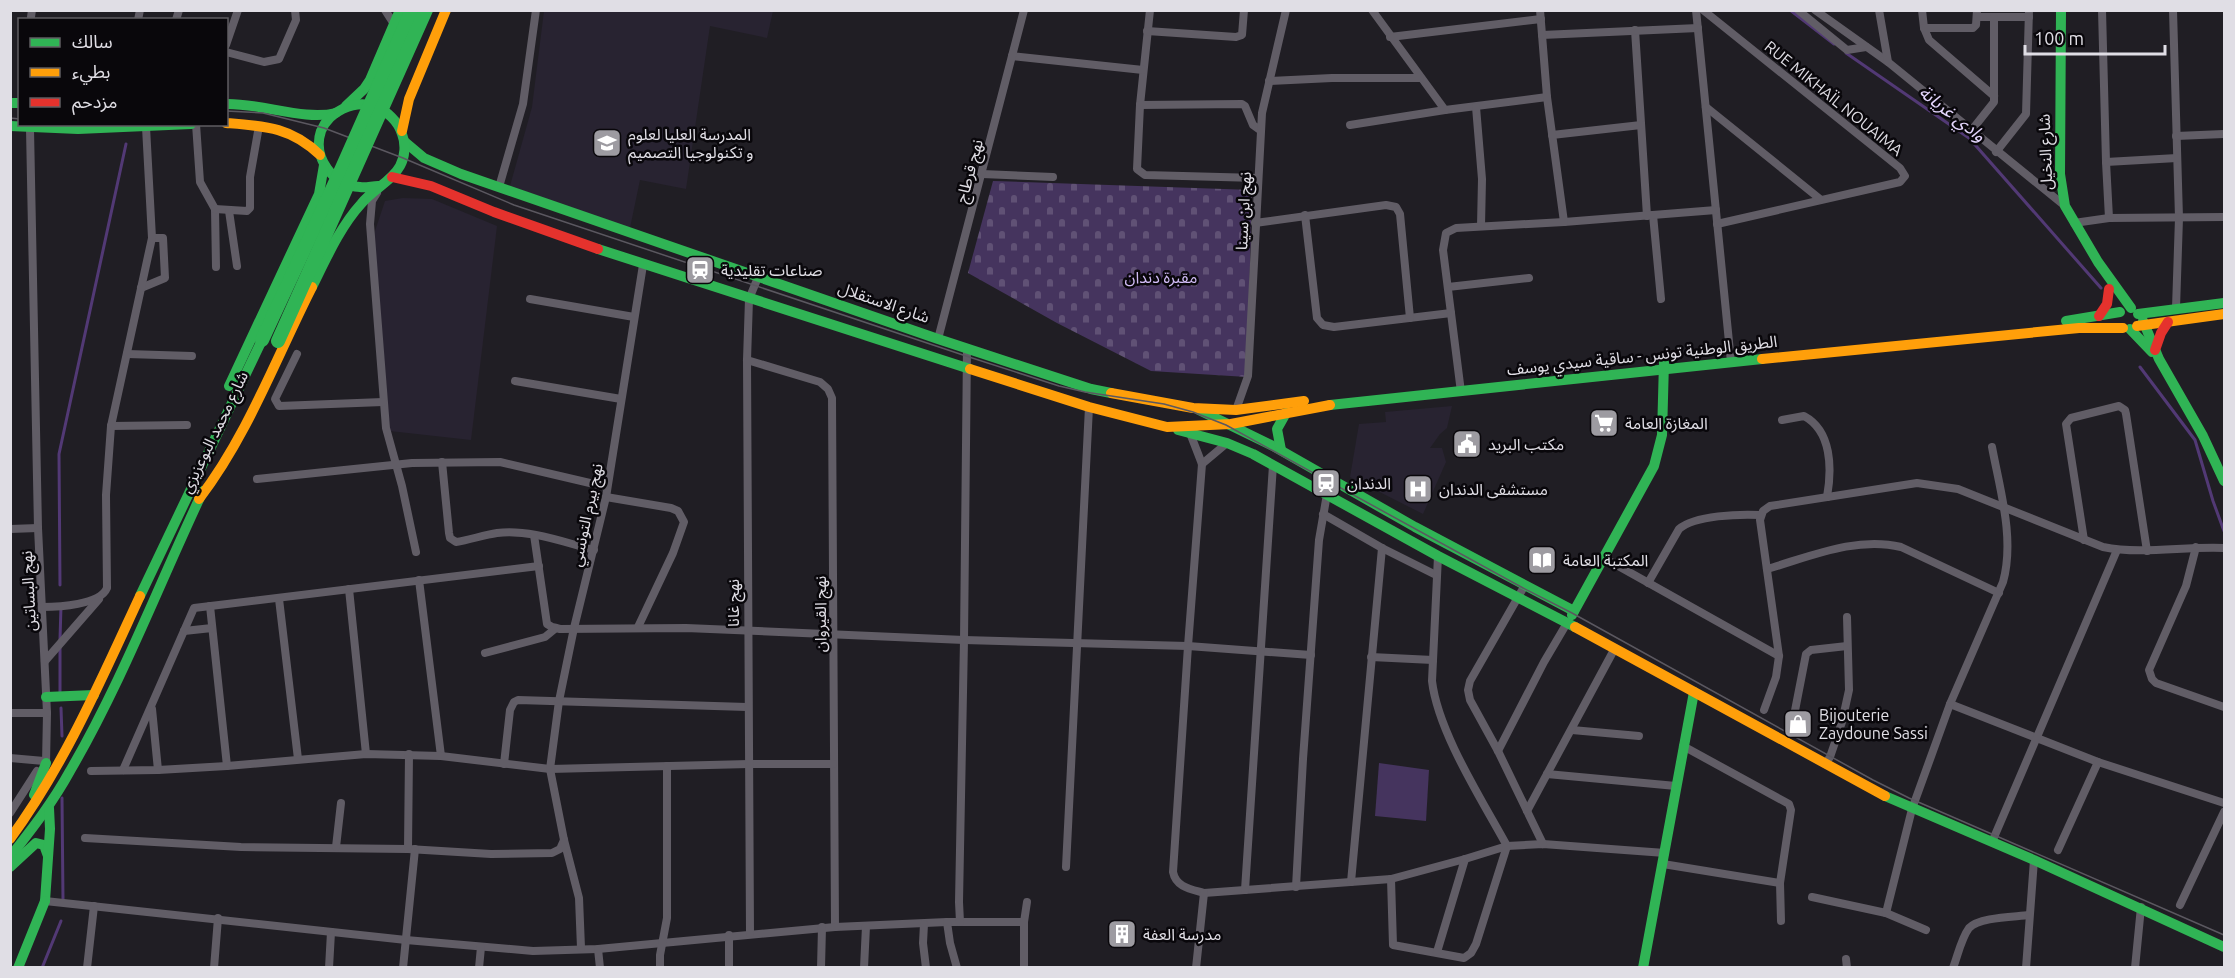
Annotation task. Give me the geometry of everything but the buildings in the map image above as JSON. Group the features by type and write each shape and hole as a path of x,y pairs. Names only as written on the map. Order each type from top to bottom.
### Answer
{"main road":[{"path":"193,496 200,454 217,413 319,194 322,160 321,133 329,120 364,89 370,80 400,10"},
{"name":"شارع محمد البوعزيزي","path":"10,857 49,808 87,740 262,340 412,10"},
{"name":"شارع محمد البوعزيزي","path":"11,839 46,789 74,740 193,496 278,341 426,10"},
{"path":"193,496 223,466 348,220 366,197 385,182 404,158 403,136 409,99 446,10"},
{"name":"شارع النخيل","path":"2061,10 2060,174 2065,206 2133,320"},
{"path":"228,104 285,110 314,117 356,104 378,107 396,121 403,136"},
{"path":"228,123 290,132 303,139 322,160 331,176 341,184 353,188 366,189 385,182 431,186 494,212 643,265 748,299 1089,407 1227,443 1273,465 1438,556 1522,591"},
{"path":"10,126 30,129 161,126"},
{"name":"شارع الاستقلال","path":"403,136 414,152 426,160 674,249 759,275 938,339 1091,389 1193,408"},
{"path":"2098,262 2109,289 2157,354 2222,471"},
{"path":"2099,316 2107,304 2109,289"},
{"name":"الطريق الوطنية تونس - ساقية سيدي يوسف","path":"1731,358 2079,328 2133,320 2176,308 2224,303"},
{"name":"الطريق الوطنية تونس - ساقية سيدي يوسف","path":"1193,408 1236,410 1460,388 2099,316 2168,322 2224,314"},
{"path":"2157,354 2161,333 2168,322"},
{"path":"1570,617 1643,488 1659,452 1663,419 1664,366"},
{"name":"الطريق الوطنية تونس - ساقية سيدي يوسف","path":"1167,427 1232,424 1328,405 1460,388"},
{"path":"1193,408 1232,424 1281,450 1570,617 1615,648 1912,810 2034,860 2141,907 2224,947"},
{"path":"1281,450 1277,429 1286,413"},
{"path":"1643,968 1694,692"},
{"path":"46,697 94,695"},
{"path":"11,839 36,790 45,760"},
{"path":"18,968 45,901 49,808"},
{"path":"10,867 36,843 44,845 48,856"}],"street":[{"path":"228,39 238,10"},
{"path":"228,53 264,62 279,59 296,20 295,10"},
{"path":"385,10 394,24"},
{"path":"499,187 523,104 536,10"},
{"name":"نهج قرطاج","path":"938,339 1024,10"},
{"path":"1150,10 1140,105 1137,169 1145,175 1258,178"},
{"path":"1147,31 1236,37 1242,35 1244,10"},
{"path":"1372,10 1445,110"},
{"path":"1696,10 1731,358"},
{"name":"RUE MIKHAÏL NOUAIMA","path":"1703,10 1904,172 1904,179 1900,182 1717,224"},
{"path":"1798,10 1847,50 1866,47"},
{"path":"1815,10 1888,62 2065,206"},
{"path":"1879,10 1888,62"},
{"path":"1922,10 1924,28 1929,40 1995,96"},
{"path":"2102,10 2109,218"},
{"path":"2173,10 2179,218 2176,308"},
{"name":"نهج ابن سينا","path":"1236,410 1248,376 1260,130 1286,12"},
{"path":"1924,28 1973,28 1976,25 1977,14 1994,17 2006,14 2029,14 2026,114 1996,152"},
{"path":"1390,37 1540,15 1547,97 1564,222"},
{"path":"1971,131 1992,106 1995,96 1994,17"},
{"path":"1542,35 1698,28"},
{"path":"1635,30 1641,125 1661,299"},
{"path":"1012,56 1143,70"},
{"path":"1269,81 1420,78"},
{"path":"1350,125 1547,97"},
{"path":"1140,105 1242,104 1253,125 1260,130"},
{"path":"1476,106 1482,179 1481,226"},
{"path":"1706,107 1820,199"},
{"path":"1552,135 1641,125"},
{"path":"196,126 200,182 214,209 216,267"},
{"path":"214,209 247,211 250,207 250,177 259,126"},
{"path":"45,661 106,592 106,495 111,426 152,238 146,127"},
{"name":"نهج البساتين","path":"30,129 38,528 47,713 45,760"},
{"path":"2176,136 2224,134"},
{"path":"2106,162 2177,158"},
{"path":"982,174 1053,177"},
{"path":"385,182 372,201 370,224 383,402 386,428 416,552"},
{"path":"1255,223 1386,205 1396,207 1400,214 1410,318"},
{"path":"1460,388 1443,250 1446,233 1456,228 1716,210"},
{"path":"229,211 237,266"},
{"path":"1305,215 1319,322 1328,327 1334,327 1451,313"},
{"path":"2074,223 2109,218 2224,217"},
{"path":"141,288 165,278 163,238 152,238"},
{"name":"نهج بيرم التونسي","path":"581,948 579,898 564,840 550,769 559,701 574,628 606,497 643,265"},
{"name":"نهج غانا","path":"750,933 747,707 747,360 748,299 759,275"},
{"path":"1448,287 1528,278"},
{"path":"530,299 634,317"},
{"path":"960,922 967,348"},
{"path":"127,354 192,356"},
{"path":"297,354 275,399 279,406 383,402"},
{"name":"نهج القيروان","path":"747,360 820,382 828,389 832,398 835,927"},
{"path":"515,381 621,399"},
{"path":"2084,540 2066,424 2071,418 2119,406 2125,410 2126,414 2147,550"},
{"path":"1066,867 1089,407"},
{"path":"1782,420 1804,416 1819,426 1829,460 1827,497"},
{"path":"111,426 187,425"},
{"path":"1190,433 1202,464 1173,872 1179,884 1204,893 1390,879 1507,846 1544,844 1664,859 1780,883"},
{"path":"1202,464 1227,443"},
{"path":"1886,913 1912,810 1950,704 2007,568 2009,551 1992,447"},
{"path":"442,462 449,533 452,540 464,541 499,533 534,535 594,550"},
{"path":"257,479 396,464 500,462 607,487"},
{"path":"1245,890 1273,465"},
{"path":"1764,710 1776,677 1779,656 1761,515 1765,507 1917,483 1958,489 2093,545 2117,550 2224,548"},
{"path":"1296,887 1319,540 1327,494"},
{"path":"606,497 671,508 678,511 684,522 673,553 638,627"},
{"path":"1323,514 1382,548 1436,575"},
{"path":"1648,583 1683,525 1691,521 1735,515 1761,515"},
{"path":"10,529 38,528"},
{"path":"534,535 547,624 556,628 638,627 964,640 1078,642 1188,646 1311,655"},
{"path":"1767,570 1846,547 1863,544 1891,545 1901,547 1998,593"},
{"path":"2196,547 2186,586 2149,670 2151,679 2156,683 2224,707"},
{"path":"1351,882 1382,548"},
{"path":"1992,842 2117,550"},
{"path":"1390,879 1393,945 1464,958 1471,953 1507,846 1470,777 1437,707 1432,681 1438,556"},
{"path":"1604,558 1779,656"},
{"path":"123,770 194,608 538,566"},
{"path":"419,580 441,756"},
{"path":"350,589 366,754"},
{"path":"1522,591 1470,681 1468,690 1470,700 1544,844"},
{"path":"42,607 82,603 103,595"},
{"path":"279,599 298,759"},
{"path":"210,606 226,766"},
{"path":"1498,751 1570,617"},
{"path":"1825,764 1848,703 1847,617"},
{"path":"184,631 212,628"},
{"path":"485,653 545,637 556,628"},
{"path":"1792,726 1806,654 1811,650 1847,646"},
{"path":"1527,812 1615,648"},
{"path":"1371,657 1433,660"},
{"path":"504,764 510,710 514,702 518,700 747,707"},
{"path":"1950,704 2098,762 2224,803"},
{"path":"151,707 158,770"},
{"path":"10,713 47,713"},
{"path":"1572,730 1640,736"},
{"path":"1683,746 1789,804 1791,810 1780,883 1782,921"},
{"path":"92,771 226,766 366,754 441,756 550,769 833,764"},
{"path":"403,968 412,849 409,754"},
{"path":"10,758 45,760"},
{"path":"10,813 45,760"},
{"path":"2058,850 2098,762"},
{"path":"660,968 667,918 667,766"},
{"path":"1547,774 1676,786"},
{"path":"336,847 341,803"},
{"path":"2180,904 2224,812"},
{"path":"86,838 241,847 412,849 491,854 552,854 560,849 564,840"},
{"path":"1437,952 1465,859"},
{"path":"2026,968 2028,915 2034,860"},
{"path":"1196,968 1204,893"},
{"path":"1812,897 1886,913 1926,930"},
{"path":"45,901 406,940 533,951 598,949 822,927 947,922 1024,922"},
{"path":"1024,968 1024,922 1027,902"},
{"path":"87,968 94,906"},
{"path":"2135,968 2141,907"},
{"path":"1953,968 1963,939 1977,922 2028,915"},
{"path":"214,968 219,918"},
{"path":"947,922 951,952 957,968"},
{"path":"924,924 923,943 926,968"},
{"path":"864,968 866,926"},
{"path":"821,968 822,927"},
{"path":"329,968 331,932"},
{"path":"729,935 729,968"},
{"path":"479,968 481,947"},
{"path":"598,949 600,968"}],"shaded area":[{"name":"المدرسة العليا لعلوم و تكنولوجيا التصميم","path":"544,11 773,11 767,38 710,26 686,189 640,180 630,228 510,186 532,107"},
{"path":"403,198 432,199 497,226 471,440 390,431 374,234 385,201"},
{"path":"1452,406 1447,428 1430,448 1442,448 1446,462 1423,514 1350,477 1359,424 1386,422 1385,412"}],"green space":[{"name":"مقبرة دندان","path":"993,181 1252,190 1247,377 1151,371 1057,323 968,273"},
{"path":"1379,763 1429,770 1426,821 1375,816"}],"waterway":[{"name":"وادي غريانة","path":"1790,10 1834,44"},
{"name":"وادي غريانة","path":"1846,53 1969,138 2101,288"},
{"path":"60,585 59,454 126,144"},
{"name":"وادي غريانة","path":"2140,367 2195,440 2224,531"},
{"path":"60,639 61,606"},
{"path":"60,645 60,692"},
{"path":"61,708 62,736"},
{"path":"62,798 63,900"},
{"path":"42,968 61,921"}],"tram line":[{"path":"228,111 263,113 324,128 403,158 514,205 1059,386 1164,404 1226,425 1873,780 1909,798 2224,935"},
{"path":"10,118 18,119"}],"traffic: fast":[{"path":"346,106 370,80 400,10"},
{"path":"262,340 412,10"},
{"path":"278,341 426,10"},
{"path":"2061,10 2060,174 2065,206 2098,262 2131,308"},
{"path":"10,103 18,103"},
{"path":"228,104 310,115 336,113"},
{"path":"312,287 346,223 366,199 396,171 404,155 404,142 400,129 388,114 374,106 366,105 343,109 330,118 321,131 319,141 322,160 333,176 341,181 360,187 378,186"},
{"path":"10,126 78,129 146,126"},
{"path":"405,142 424,158 461,174 938,339 1091,389 1111,393"},
{"path":"229,386 319,194 324,165"},
{"path":"598,249 970,369"},
{"path":"2138,314 2224,303"},
{"path":"2066,321 2120,312"},
{"path":"2143,321 2159,359 2203,436 2224,481"},
{"path":"2130,329 2152,352"},
{"path":"140,596 262,340"},
{"path":"1330,405 1762,359"},
{"path":"1572,615 1654,466 1662,435 1664,362"},
{"path":"1199,410 1273,446 1415,527 1574,611"},
{"path":"1281,450 1277,429 1286,413"},
{"path":"1178,430 1227,443 1253,454 1438,556 1575,627"},
{"path":"10,857 57,794 107,703 203,491"},
{"path":"1643,968 1694,692"},
{"path":"46,697 94,695"},
{"path":"34,795 46,763"},
{"path":"1885,796 2034,860 2224,947"},
{"path":"45,901 50,829 49,808"},
{"path":"10,867 36,843 44,845 48,856"},
{"path":"18,968 45,901"}],"traffic: slow":[{"path":"402,131 409,99 446,10"},
{"path":"228,123 253,125 288,133 320,155"},
{"path":"199,499 247,423 312,287"},
{"path":"2137,326 2224,314"},
{"path":"1762,359 2079,328 2123,328"},
{"path":"970,369 1089,407 1167,427 1231,424 1330,405"},
{"path":"1111,393 1193,408 1236,410 1304,401"},
{"path":"10,839 65,751 140,596"},
{"path":"1575,627 1885,796"}],"traffic: jam":[{"path":"392,177 431,186 494,212 598,249"},
{"path":"2099,316 2107,304 2109,289"},
{"path":"2155,350 2168,322"}],"place":[{"name":"المدرسة العليا لعلوم و تكنولوجيا التصميم","path":"607,143"},
{"name":"صناعات تقليدية","path":"700,270"},
{"name":"المغازة العامة","path":"1604,423"},
{"name":"مكتب البريد","path":"1467,444"},
{"name":"الدندان","path":"1326,483"},
{"name":"مستشفى الدندان","path":"1418,489"},
{"name":"المكتبة العامة","path":"1542,560"},
{"name":"Bijouterie Zaydoune Sassi","path":"1798,724"},
{"name":"مدرسة العفة","path":"1122,934"}]}
